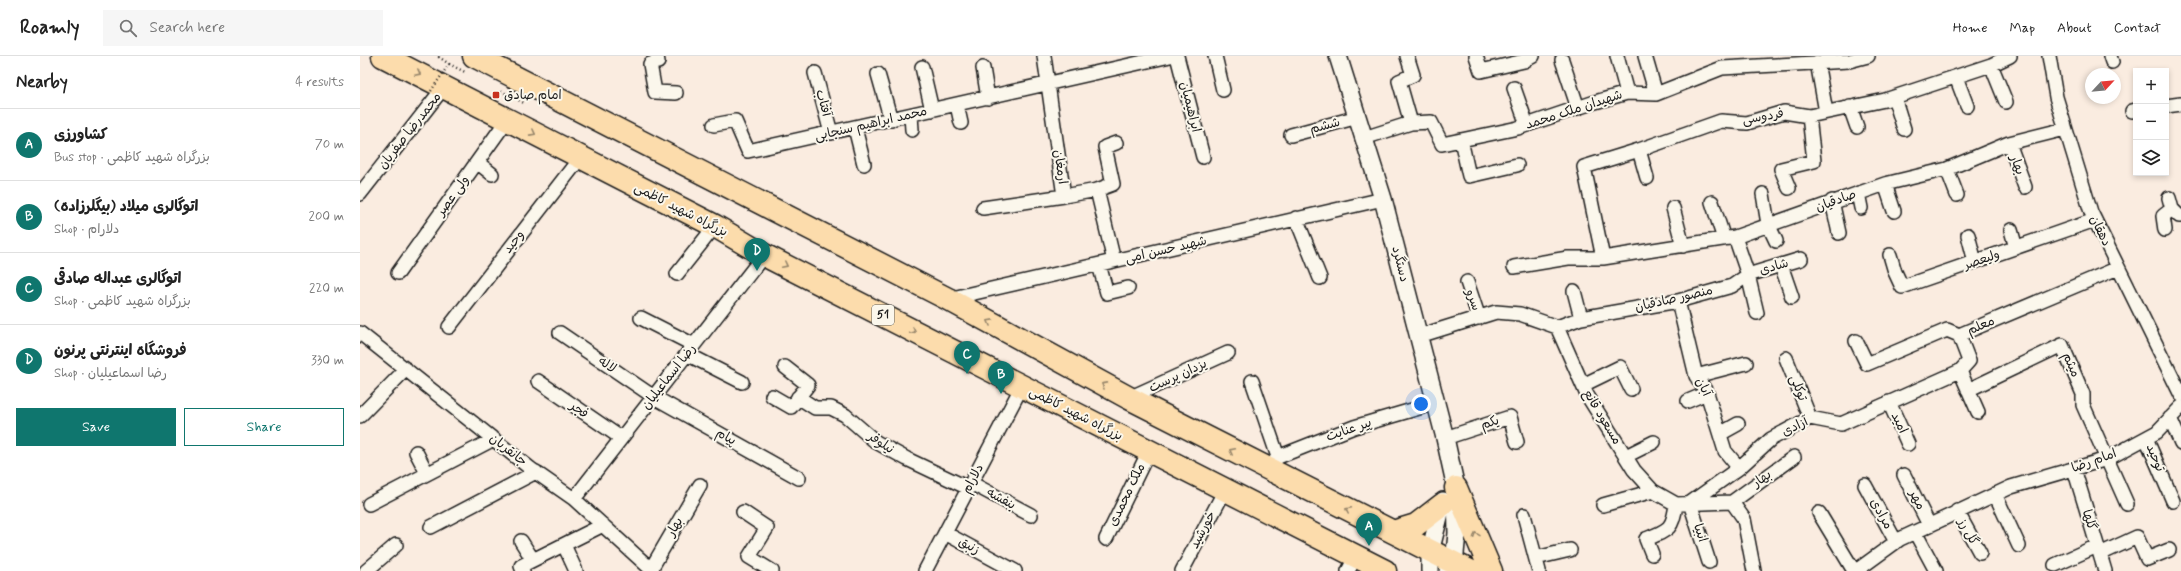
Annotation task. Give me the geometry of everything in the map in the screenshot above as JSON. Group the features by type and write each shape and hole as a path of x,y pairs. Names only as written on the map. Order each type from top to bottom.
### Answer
{"highway":[{"name":"بزرگراه شهید کاظمی","path":"383,56 438,89 507,120 715,226 764,255 1225,490 1352,563 1385,571"},
{"path":"474,56 499,61 948,299 1129,398 1274,463 1392,532 1430,561 1457,568"},
{"path":"1455,481 1491,571"},
{"path":"1392,532 1416,525 1426,520 1442,504"}],"street":[{"path":"657,56 658,62 650,64 655,92 676,93"},
{"name":"ارمغان","path":"1044,56 1064,196 1097,190 1113,184 1105,147 1116,143"},
{"path":"1048,84 1170,56"},
{"name":"ابراهیمیان","path":"1177,56 1203,157"},
{"path":"1215,56 1223,90"},
{"name":"دستگرد","path":"1338,56 1383,199 1455,481 1457,568"},
{"path":"1407,56 1413,76 1399,81 1411,122"},
{"path":"1476,56 1481,71 1526,58"},
{"path":"1617,56 1627,93"},
{"path":"1645,56 1656,94"},
{"name":"شهیدان ملک محمد","path":"1364,138 1411,122 1430,122 1442,144 1527,125 1627,93 1656,94 1722,68 1796,60 1817,62 1850,61 1868,56"},
{"name":"فردوسی","path":"1603,258 1584,167 1639,150 1721,121 1747,123 1784,112 1809,116 1894,97 1991,65 2010,56"},
{"name":"دهقان","path":"2049,56 2056,97 2095,220 2181,395"},
{"path":"1562,60 1578,108"},
{"path":"1817,62 1826,112"},
{"path":"1991,65 2006,102"},
{"path":"922,67 932,110"},
{"path":"984,68 988,98"},
{"name":"آفتاب","path":"815,73 831,133"},
{"path":"878,74 891,120"},
{"path":"1956,77 1968,106"},
{"name":"محمد ابراهیم سنجابی","path":"714,125 735,121 748,152 1048,84"},
{"path":"1514,88 1527,125"},
{"name":"محمدرضا صفریان","path":"360,194 438,89"},
{"path":"1894,97 1904,129"},
{"path":"2169,106 2181,104"},
{"path":"957,105 961,123"},
{"path":"1850,107 1857,127"},
{"path":"910,115 912,130"},
{"path":"1789,188 1781,169 1814,161 1809,116"},
{"name":"ششم","path":"1291,135 1358,117"},
{"name":"ولی عصر","path":"398,273 507,120"},
{"path":"855,128 864,164"},
{"name":"صادقیان","path":"1514,267 1568,258 1603,258 1730,238 1768,224 1799,215 1832,201 1885,184 1947,169 2009,143 2065,129"},
{"path":"1461,140 1469,176 1517,166"},
{"name":"بهار","path":"2009,143 2025,187"},
{"path":"1639,150 1647,178"},
{"name":"وحید","path":"449,327 580,158"},
{"path":"477,162 492,174"},
{"path":"1947,169 1957,195"},
{"path":"1885,184 1894,211"},
{"path":"1097,190 1114,261"},
{"path":"1858,193 1861,208"},
{"path":"1762,194 1768,224 1776,242"},
{"path":"983,208 1064,196"},
{"name":"شهید حسن امی","path":"948,299 1383,199"},
{"path":"1832,201 1839,233"},
{"path":"1712,202 1748,275 1757,313"},
{"path":"1673,208 1683,246"},
{"path":"2165,230 2163,216 2174,208"},
{"path":"1296,218 1320,278"},
{"name":"ولیعصر","path":"1890,254 1895,272 1902,287 2095,220"},
{"path":"677,274 715,226"},
{"path":"2011,230 2016,248"},
{"path":"1968,235 1975,262"},
{"name":"رضا اسماعیلیان","path":"574,499 764,255"},
{"name":"شادی","path":"1748,275 1801,259"},
{"path":"1099,265 1107,293 1128,288"},
{"path":"1781,265 1792,297"},
{"name":"معلم","path":"1856,341 1867,364 1947,330 1959,335 2118,268"},
{"name":"منصور صادقیان","path":"1557,326 1581,318 1678,300 1732,286 1748,275"},
{"name":"سرو","path":"1467,282 1479,318"},
{"path":"1574,291 1581,318"},
{"name":"آبان","path":"1678,300 1696,376 1707,393 1725,451 1739,468"},
{"path":"1419,336 1496,312 1520,314 1557,326"},
{"path":"641,318 742,382"},
{"name":"مسعود قانع","path":"1557,326 1583,385 1634,470 1653,491 1676,504"},
{"name":"جانقربان","path":"360,333 536,472 574,499 652,570"},
{"name":"لاله","path":"560,333 654,397"},
{"path":"1959,335 1969,361 1960,371 1978,412"},
{"name":"میثم","path":"1968,390 2062,345 2083,394 2083,405 2108,459"},
{"name":"یزدان پرست","path":"1129,398 1228,353"},
{"name":"توکلی","path":"1786,358 1810,418"},
{"path":"1696,376 1746,363"},
{"path":"772,396 791,407 808,385 785,367"},
{"path":"1583,385 1620,367 1632,389"},
{"path":"360,416 406,369"},
{"name":"آزادی","path":"1690,503 1739,468 1772,439 1810,418 1841,424 1960,371"},
{"name":"فجر","path":"538,381 621,438"},
{"path":"1252,381 1274,463"},
{"name":"دلارام","path":"925,571 1022,386"},
{"path":"1688,401 1707,393"},
{"name":"پیام","path":"654,397 799,478"},
{"name":"نیلوفر","path":"798,397 815,408 831,408 845,415 876,442 907,460 970,486"},
{"name":"امید","path":"1890,402 1908,444"},
{"name":"پیر عنایت","path":"1274,463 1354,427 1436,403"},
{"name":"امام رضا","path":"1855,571 1896,542 1957,511 1995,494 2011,487 2108,459 2157,432 2181,407"},
{"name":"یکم","path":"1445,438 1510,417 1517,442"},
{"path":"2170,418 2181,442"},
{"path":"1720,434 1738,424"},
{"name":"توحید","path":"2146,438 2173,501"},
{"path":"369,504 494,439"},
{"path":"1626,456 1654,442"},
{"name":"ملک محمدی","path":"1106,539 1149,451"},
{"path":"416,452 427,473"},
{"name":"بهار","path":"1732,502 1794,456"},
{"path":"2108,459 2128,504"},
{"name":"گلها","path":"2074,469 2105,571"},
{"path":"431,527 536,472"},
{"name":"مهر","path":"1904,475 1929,525"},
{"path":"1430,561 1442,504 1455,481"},
{"name":"بهار","path":"652,570 700,485"},
{"name":"مرادی","path":"1865,485 1896,542"},
{"name":"بنفشه","path":"970,486 1031,515"},
{"name":"خورشید","path":"1182,571 1225,490"},
{"path":"1603,505 1653,491"},
{"path":"1995,494 2019,546"},
{"path":"1652,554 1646,539 1666,531 1674,522 1676,504 1732,502 1744,520 1754,571"},
{"name":"انبیا","path":"1690,503 1709,562"},
{"name":"گل رز","path":"1957,511 1980,553"},
{"path":"743,512 767,528 749,557 772,571"},
{"path":"1819,513 1855,571"},
{"path":"1524,515 1539,571"},
{"path":"523,571 521,566 603,526"},
{"path":"1915,532 1936,571"},
{"name":"زنبق","path":"945,533 1015,571"},
{"path":"2055,565 2137,537 2148,559 2169,550"},
{"path":"521,541 534,560"},
{"path":"366,571 396,545"},
{"path":"564,545 576,571"},
{"path":"1536,558 1570,550"}],"path":[{"path":"438,89 449,64 439,58 440,56"}],"place":[{"name":"امام صادق","path":"496,95"},
{"name":"فروشگاه اینترنتی پرنون","path":"757,271"},
{"name":"اتوگالری عبداله صادقی","path":"967,374"},
{"name":"اتوگالری میلاد (بیگلرزاده)","path":"1001,394"},
{"name":"کشاورزی","path":"1369,546"}]}
